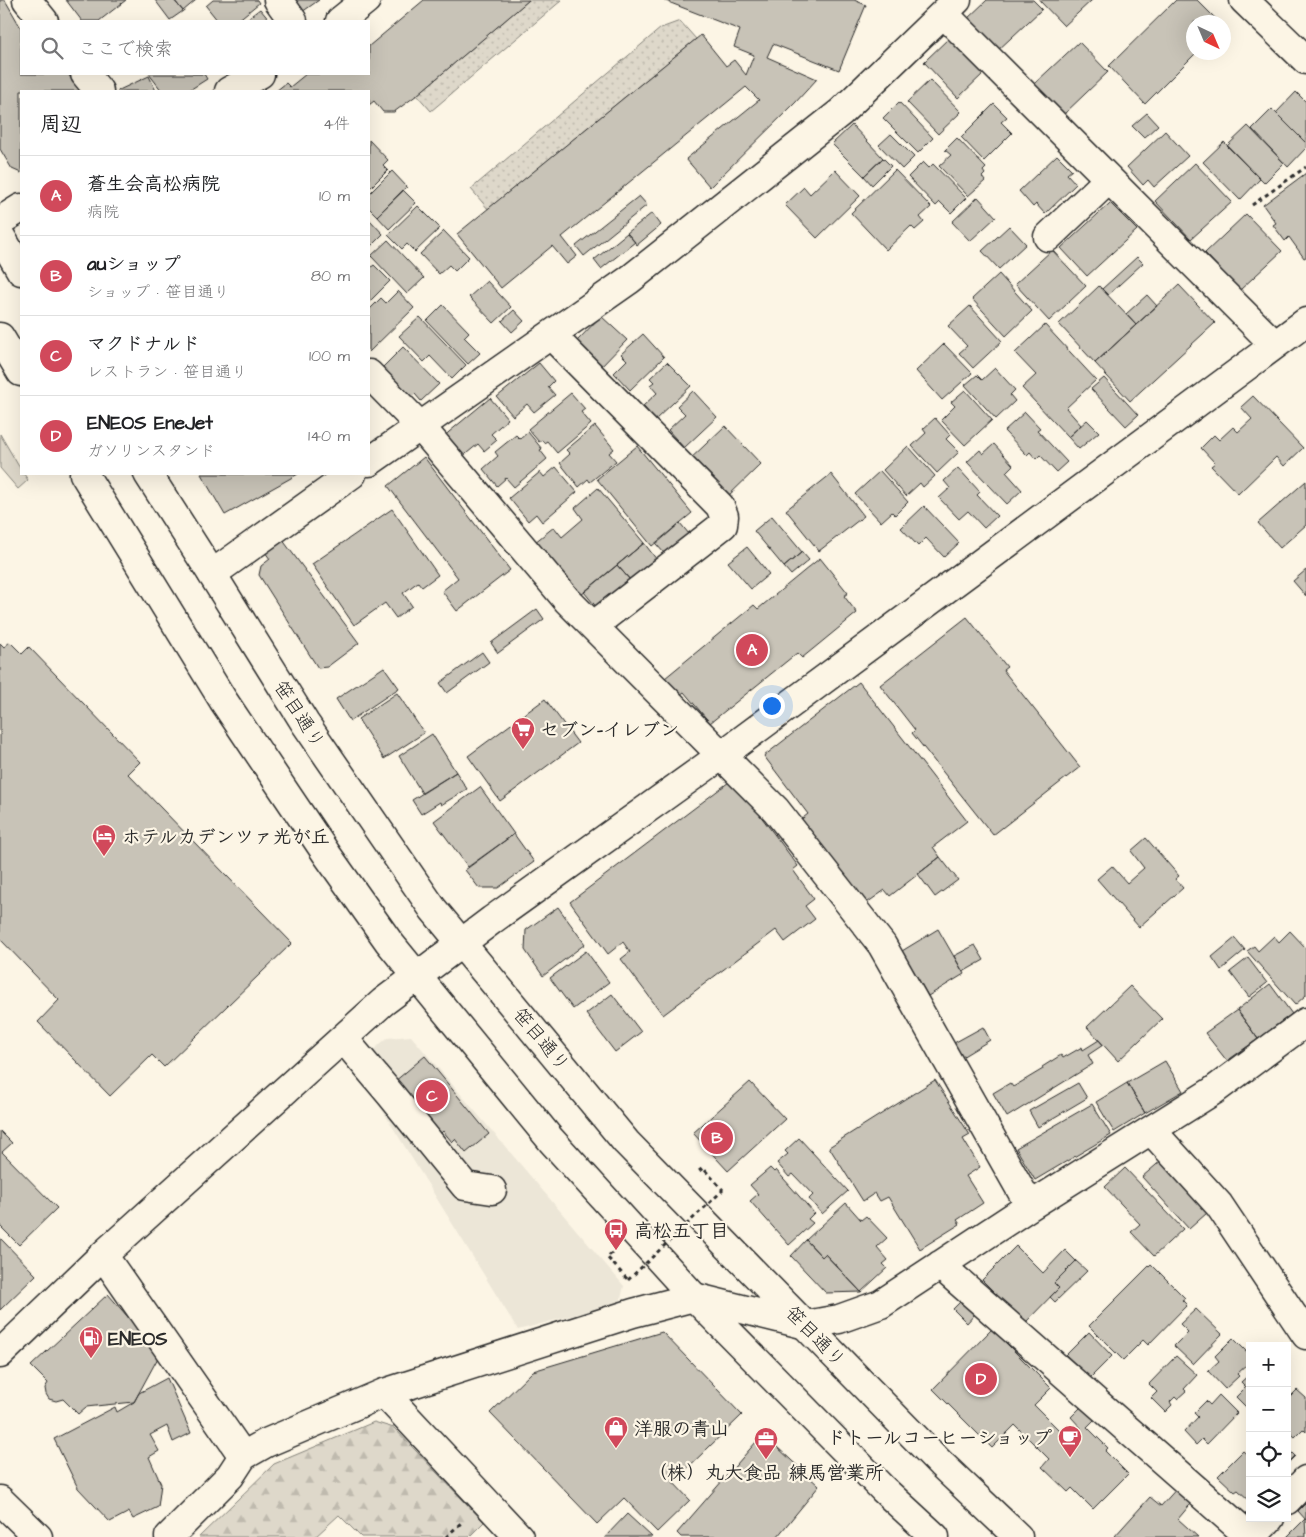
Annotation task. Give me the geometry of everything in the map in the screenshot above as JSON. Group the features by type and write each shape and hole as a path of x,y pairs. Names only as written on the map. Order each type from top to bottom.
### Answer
{"street":[{"path":"27,0 43,20"},
{"path":"278,0 292,20"},
{"path":"341,20 366,0"},
{"path":"1244,0 1306,60"},
{"path":"370,461 629,280 841,112 950,7 1109,179 1275,345"},
{"path":"86,75 98,90"},
{"path":"231,90 258,75"},
{"path":"1048,237 1109,179"},
{"path":"0,221 20,209"},
{"path":"0,235 20,269"},
{"path":"0,1354 103,1255 383,1002 462,942 722,756 1306,322"},
{"path":"550,335 720,506 724,516 723,525 593,626"},
{"path":"0,337 20,370"},
{"path":"370,375 420,426 567,600 776,810 882,945 1030,1206"},
{"path":"85,475 223,700 328,856 389,942 551,1140 694,1297 883,1489 936,1537"},
{"name":"笹目通り","path":"149,475 305,723 434,909 626,1142 942,1464 1018,1537"},
{"path":"212,574 351,475"},
{"path":"169,1537 230,1476 243,1456 266,1443 384,1393 633,1314 694,1297 806,1325 839,1319 881,1304 1030,1206 1213,1092 1306,1022"},
{"path":"343,1038 465,1186 492,1190"},
{"path":"1151,1130 1219,1205 1303,1324"},
{"path":"103,1255 243,1456"},
{"path":"940,1265 1251,1537 1266,1522"},
{"path":"384,1393 518,1537"},
{"path":"1291,1496 1306,1480"},
{"path":"0,1500 38,1537"}],"path":[{"path":"1252,206 1306,166"},
{"path":"612,1253 607,1257 628,1280 723,1190 703,1168 699,1171"}],"shaded area":[{"path":"411,1036 624,1286 620,1303 518,1330 355,1066 387,1038"}],"green space":[{"path":"529,0 562,0 431,111 417,95"},
{"path":"680,21 696,39 488,209 471,189 661,28"},
{"path":"0,434 20,468 20,475 25,475 28,480 18,489 0,468"},
{"path":"374,1422 394,1428 484,1522 469,1537 361,1537 339,1515 315,1537 199,1537 274,1464"}],"building":[{"path":"0,0 5,0 20,26 20,75 69,75 81,90 20,90 20,173 12,169 0,149"},
{"path":"66,0 126,0 100,20 81,20"},
{"path":"155,0 174,0 183,11 170,20"},
{"path":"174,0 196,0 183,11"},
{"path":"213,0 257,0 259,3 238,20 217,20 206,6"},
{"path":"293,0 319,0 302,12"},
{"path":"424,0 529,0 417,95 394,112 383,112 374,101 370,104 370,90 277,90 286,83 290,87 305,75 370,75 370,45"},
{"path":"663,0 854,0 866,5 839,70 773,44 767,57 817,79 710,187 686,159 759,100 746,87 562,237 577,256 567,264 552,246 501,288 457,234 701,35 726,66 734,60 746,75 754,55 734,47 740,30"},
{"path":"987,0 1033,0 1042,9 996,52 966,20"},
{"path":"1039,0 1092,0 1064,26"},
{"path":"1176,0 1197,0 1212,15 1186,15 1186,60 1189,60 1145,104 1109,66"},
{"path":"260,9 269,20 245,20"},
{"path":"951,36 985,72 958,98 924,62"},
{"path":"1079,42 1108,72 1063,115 1034,84"},
{"path":"150,75 205,75 207,79 190,90 161,90"},
{"path":"149,76 156,90 119,90"},
{"path":"930,80 961,112 938,134 907,102"},
{"path":"1296,92 1306,102 1306,143 1276,113"},
{"path":"899,102 933,138 918,153 883,118"},
{"path":"994,104 1007,117 1001,122 1012,133 984,161 961,137"},
{"path":"1272,109 1306,143 1306,148 1288,167 1252,129"},
{"path":"1147,113 1158,125 1144,138 1132,126"},
{"path":"852,125 883,158 864,176 832,144"},
{"path":"1248,126 1284,163 1264,183 1227,146"},
{"path":"1165,131 1188,156 1154,187 1148,180 1143,185 1127,167"},
{"path":"891,134 914,157 902,169 879,145"},
{"path":"957,138 986,168 983,171 985,174 982,177 985,181 968,196 939,166 951,155 945,150"},
{"path":"370,141 388,160 383,165 388,170 370,188"},
{"path":"1224,142 1260,179 1240,200 1203,162"},
{"path":"1057,155 1072,170 1067,174 1076,184 1045,214 1036,204 1033,207 1019,191"},
{"path":"883,158 891,166 872,185 864,176"},
{"path":"923,162 929,168 933,164 966,198 951,213 940,202 936,206 908,177"},
{"path":"1195,163 1232,202 1191,239 1155,201"},
{"path":"835,170 860,196 817,238 785,205 804,187 810,194"},
{"path":"895,170 931,207 920,217 924,222 915,230 911,226 886,250 851,213"},
{"path":"392,171 407,187 377,216 370,209 370,193"},
{"path":"1306,173 1306,257 1304,258 1289,237 1285,241 1273,225 1276,223 1263,205"},
{"path":"403,190 416,203 389,229 377,216"},
{"path":"639,196 647,205 584,256 576,246"},
{"path":"978,197 996,217 970,241 952,222"},
{"path":"1110,203 1137,230 1087,276 1061,248"},
{"path":"418,206 440,228 415,252 407,244 402,249 388,235"},
{"path":"652,213 661,225 637,245 627,233"},
{"path":"1246,214 1282,251 1240,290 1205,253"},
{"path":"370,220 383,234 370,247"},
{"path":"1009,226 1026,244 999,269 982,251"},
{"path":"444,231 469,257 455,271 449,265 439,274 420,254"},
{"path":"627,233 635,242 601,269 594,260"},
{"path":"388,240 424,278 407,294 371,256"},
{"path":"1052,250 1086,286 1049,321 1015,284"},
{"path":"1137,257 1143,263 1108,295 1102,289"},
{"path":"374,265 390,281 370,301 370,268"},
{"path":"999,274 1032,311 1006,336 972,299"},
{"path":"487,281 511,307 494,323 469,297"},
{"path":"1179,285 1215,323 1130,401 1095,363"},
{"path":"1099,286 1136,325 1095,363 1059,324"},
{"path":"398,291 414,308 370,351 370,309 381,298 386,303"},
{"path":"1147,295 1157,306 1136,325 1126,314"},
{"path":"443,305 469,332 464,337 480,353 468,364 427,321"},
{"path":"970,306 1002,341 973,368 959,353 967,346 948,326"},
{"path":"514,310 524,321 512,332 502,321"},
{"path":"601,316 627,340 598,370 577,349 581,345 577,341"},
{"path":"420,317 466,365 452,379 430,356 424,362 399,336"},
{"path":"1045,325 1096,380 1066,408 1081,425 1068,437 1022,388 1036,375 1015,353"},
{"path":"643,334 664,357 630,390 614,373 627,360 621,354"},
{"path":"944,344 972,373 942,400 916,371"},
{"path":"403,347 439,384 421,401 415,394 411,398 379,371"},
{"path":"667,362 691,386 655,420 643,406 657,393 650,385 654,382 650,378"},
{"path":"539,363 554,381 548,387 555,395 534,412 527,404 513,416 497,397"},
{"path":"995,368 1015,390 1010,395 1015,401 996,419 965,385 977,375 982,380"},
{"path":"1104,378 1138,415 1126,426 1091,389"},
{"path":"965,390 992,420 965,445 941,420 955,406 951,402"},
{"path":"693,391 717,417 684,448 668,430 685,414 677,406"},
{"path":"571,393 585,409 581,412 591,424 557,453 547,441 544,443 542,440 539,442 528,429"},
{"path":"1253,396 1303,448 1284,466 1276,457 1238,494 1211,466 1215,463 1201,448 1214,435 1219,440 1233,427 1238,432 1252,419 1241,407"},
{"path":"490,398 508,419 491,434 497,440 484,451 478,444 461,458 443,437"},
{"path":"1025,412 1040,428 1037,430 1067,462 1056,472 1040,455 1036,459 1030,452 1027,455 1004,431"},
{"path":"935,418 950,435 946,439 959,452 937,473 912,446 926,433 923,429"},
{"path":"1087,420 1099,432 1079,449 1068,437"},
{"path":"595,426 614,449 609,453 616,461 590,482 588,479 579,487 560,463 570,454 566,450"},
{"path":"725,426 761,464 723,501 687,462"},
{"path":"528,432 542,449 540,450 547,459 514,487 506,478 497,486 483,469 498,456 495,452 516,435 520,439"},
{"path":"994,444 1013,465 1006,472 1022,490 1007,504 967,462 980,450 983,454"},
{"path":"637,446 692,513 652,546 597,479"},
{"path":"908,446 935,476 923,487 920,483 906,496 883,470"},
{"path":"424,457 510,570 457,611 442,591 458,578 388,486"},
{"path":"556,467 577,492 542,522 536,514 528,521 509,498 540,472 544,477"},
{"path":"958,468 980,492 977,495 997,516 984,528 968,511 959,519 939,498 950,488 944,481"},
{"path":"880,471 908,502 895,515 892,512 881,522 855,494"},
{"path":"831,474 864,516 819,551 786,510"},
{"path":"202,475 296,475 225,515"},
{"path":"1306,481 1306,525 1280,548 1258,523"},
{"path":"598,488 644,543 575,600 530,546 554,527 562,537 583,519 575,508"},
{"path":"924,506 959,543 944,557 926,538 918,546 901,528"},
{"path":"392,509 438,575 422,587 418,582 403,593 412,606 396,618 385,603 354,625 312,564"},
{"path":"772,516 802,552 784,567 754,531"},
{"path":"680,523 689,534 665,554 656,544"},
{"path":"282,539 359,643 327,667 318,668 259,575 261,566 270,559 265,552"},
{"path":"644,543 657,560 631,581 617,565"},
{"path":"747,547 769,574 751,589 728,562"},
{"path":"802,552 809,560 791,575 784,567"},
{"path":"820,558 848,593 844,596 857,613 802,658 797,653 710,723 684,692 680,695 665,678 754,605 758,609"},
{"path":"617,565 631,581 598,609 584,592"},
{"path":"1306,570 1306,596 1293,581"},
{"path":"537,609 544,619 498,653 491,643"},
{"path":"967,617 1007,667 1003,670 1080,767 993,835 912,733 915,730 880,685"},
{"name":"ホテルカデンツァ光が丘","path":"10,642 22,654 29,647 140,762 128,774 292,943 164,1067 152,1055 110,1096 38,1022 59,1000 0,939 0,643 4,647"},
{"path":"482,652 489,662 447,693 440,683"},
{"path":"384,667 399,688 350,721 336,699"},
{"path":"859,682 967,821 933,847 940,857 890,896 885,890 864,905 799,821 808,814 764,756"},
{"path":"397,693 424,733 384,759 358,719"},
{"name":"セブン-イレブン","path":"545,699 578,743 500,801 468,756"},
{"path":"432,734 456,772 422,793 399,756"},
{"path":"456,772 467,789 441,805 440,802 421,814 412,800"},
{"path":"733,779 798,866 793,870 814,899 805,906 815,919 785,942 776,930 663,1015 621,959 630,952 623,942 608,954 570,902"},
{"path":"480,787 514,834 468,867 434,821"},
{"path":"514,834 534,862 498,888 479,888 465,870"},
{"path":"1146,838 1179,876 1175,879 1183,888 1139,927 1097,879 1112,866 1127,883 1144,868 1131,851"},
{"path":"940,857 958,880 935,897 918,874"},
{"path":"558,907 585,944 543,976 525,950 526,930"},
{"path":"938,929 964,974 928,996 902,951"},
{"path":"1290,931 1306,948 1306,995 1295,1005 1247,951 1254,946 1258,951 1274,936 1279,942"},
{"path":"1235,938 1245,950 1221,970 1212,957"},
{"path":"975,945 984,960 963,972 954,956"},
{"path":"586,951 609,982 573,1009 550,978"},
{"path":"1248,958 1267,983 1249,997 1230,972"},
{"path":"1270,984 1292,1014 1258,1039 1237,1010"},
{"path":"1130,986 1162,1019 1118,1061 1087,1027"},
{"path":"612,994 641,1032 615,1052 586,1014"},
{"path":"1237,1010 1258,1039 1227,1061 1205,1033"},
{"path":"983,1027 990,1040 962,1057 954,1043"},
{"path":"1099,1040 1103,1045 1088,1055 1093,1064 1007,1117 993,1093 1010,1083 1013,1087 1043,1069 1042,1067 1061,1055 1063,1058 1082,1047 1083,1050"},
{"path":"425,1056 489,1134 466,1153 455,1139 452,1142 443,1131 438,1136 394,1082"},
{"path":"1165,1061 1183,1091 1145,1113 1127,1083"},
{"path":"935,1080 970,1135 963,1139 980,1167 966,1176 983,1203 957,1220 960,1224 920,1249 888,1197 880,1201 875,1193 863,1201 829,1147"},
{"path":"750,1082 785,1119 728,1171 693,1133"},
{"path":"1078,1083 1087,1098 1038,1127 1029,1111"},
{"path":"1127,1083 1145,1113 1114,1132 1096,1102"},
{"path":"1092,1104 1111,1135 1035,1180 1016,1148"},
{"path":"0,1131 12,1143 2,1152 57,1208 19,1245 0,1226"},
{"path":"799,1138 848,1191 822,1214 809,1199 813,1195 793,1174 789,1177 777,1163 788,1154 785,1151"},
{"path":"1163,1159 1207,1213 1189,1229 1142,1177"},
{"path":"770,1168 774,1172 776,1170 814,1213 808,1219 813,1223 789,1245 750,1201 758,1194 750,1185"},
{"path":"1125,1168 1183,1229 1154,1256 1131,1232 1140,1224 1105,1187"},
{"path":"846,1203 861,1220 866,1216 887,1238 877,1247 888,1260 883,1264 887,1268 861,1292 825,1254 822,1257 806,1240"},
{"path":"0,1238 36,1275 0,1310"},
{"path":"806,1240 822,1257 825,1254 861,1292 826,1293 791,1256"},
{"path":"1016,1246 1043,1273 1065,1250 1076,1261 1054,1283 1059,1288 1025,1323 982,1280"},
{"path":"1076,1261 1087,1271 1055,1302 1050,1297 1059,1288 1054,1283"},
{"path":"1151,1264 1185,1298 1182,1300 1187,1305 1148,1345 1143,1340 1123,1360 1089,1326"},
{"path":"108,1294 160,1354 134,1402 86,1407 78,1414 63,1399 56,1401 49,1399 45,1388 48,1383 31,1366"},
{"path":"962,1300 975,1314 967,1323 953,1309"},
{"path":"1196,1309 1222,1334 1193,1364 1174,1346 1188,1332 1180,1324"},
{"path":"992,1329 1051,1388 1034,1405 1069,1440 1081,1428 1071,1417 1083,1405 1096,1418 1087,1427 1108,1448 1105,1451 1128,1474 1093,1509 1072,1488 1068,1492 1042,1467 1049,1459 1015,1425 992,1448 933,1389"},
{"name":"洋服の青山","path":"662,1332 742,1415 673,1482 690,1500 657,1532 624,1498 597,1524 490,1413 533,1371"},
{"path":"1089,1332 1112,1356 1090,1378 1066,1355"},
{"path":"1233,1338 1246,1351 1246,1366 1237,1374 1239,1376 1225,1389 1208,1371 1219,1361 1215,1356"},
{"path":"1176,1356 1197,1375 1184,1389 1186,1391 1170,1402 1172,1405 1165,1412 1151,1398 1157,1392 1149,1384"},
{"path":"167,1378 191,1433 173,1442 167,1426 150,1435 159,1451 149,1457 161,1484 158,1507 133,1519 129,1512 110,1522 78,1488 54,1439 115,1407 117,1412 134,1402 139,1393"},
{"path":"1246,1378 1246,1387 1241,1382"},
{"path":"1246,1387 1246,1407 1236,1397"},
{"path":"1297,1390 1306,1398 1306,1432 1303,1429 1295,1437 1291,1434 1291,1396"},
{"path":"1219,1395 1237,1413 1207,1444 1202,1439 1196,1445 1184,1432 1198,1417 1194,1413 1206,1401 1210,1405"},
{"name":"（株）丸大食品 練馬営業所","path":"763,1434 819,1486 777,1537 681,1537 677,1533"},
{"path":"1243,1451 1246,1454 1246,1497 1238,1490 1235,1492 1218,1476"},
{"path":"1291,1452 1295,1456 1291,1460"},
{"path":"1179,1486 1194,1500 1178,1519 1198,1537 1114,1537 1150,1497 1161,1506"},
{"path":"1306,1503 1306,1520 1298,1511"},
{"path":"627,1514 652,1537 605,1537"},
{"path":"1305,1519 1306,1537 1287,1537"}],"place":[{"name":"蒼生会高松病院","path":"752,650"},
{"name":"セブン-イレブン","path":"523,750"},
{"name":"ホテルカデンツァ光が丘","path":"104,857"},
{"name":"マクドナルド","path":"432,1096"},
{"name":"auショップ","path":"717,1138"},
{"name":"高松五丁目","path":"616,1251"},
{"name":"ENEOS","path":"91,1359"},
{"name":"ENEOS EneJet","path":"981,1379"},
{"name":"洋服の青山","path":"616,1449"},
{"name":"ドトールコーヒーショップ","path":"1070,1458"},
{"name":"（株）丸大食品 練馬営業所","path":"766,1460"}]}
